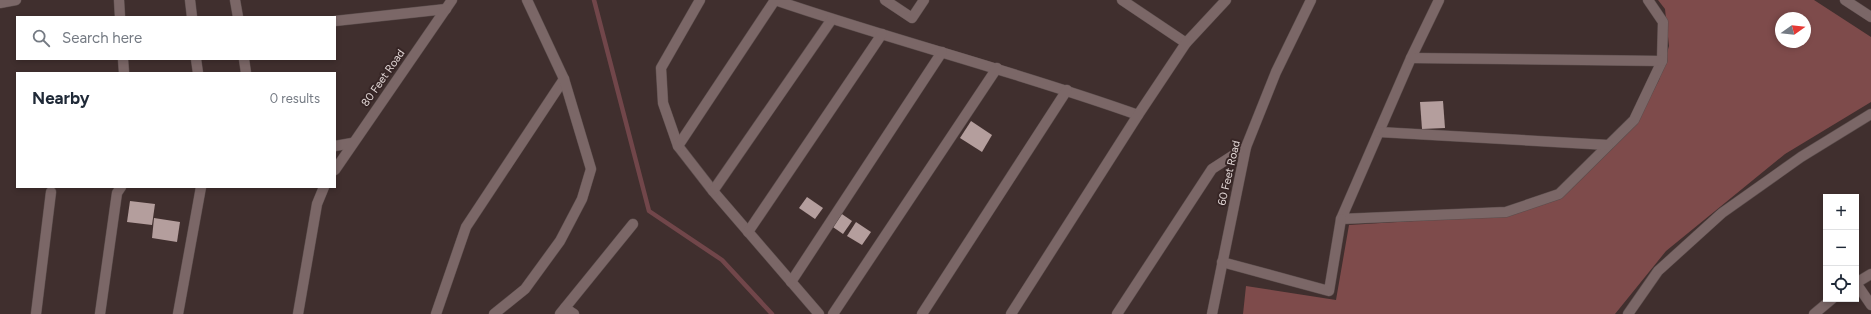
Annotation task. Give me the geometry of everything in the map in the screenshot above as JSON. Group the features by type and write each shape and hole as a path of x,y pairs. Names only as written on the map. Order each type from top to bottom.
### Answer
{"street":[{"path":"0,2 16,0"},
{"path":"119,0 120,16"},
{"path":"190,0 192,16"},
{"path":"235,0 238,16"},
{"name":"80 Feet Road","path":"336,168 452,0"},
{"path":"494,314 525,289 560,241 582,199 591,169 564,78 527,0"},
{"path":"700,0 661,68 663,103 678,146 712,191 819,314"},
{"path":"678,146 775,0 832,19 1067,90 1138,115"},
{"path":"885,0 912,18 924,0"},
{"path":"1122,0 1186,43"},
{"path":"1011,314 1138,115 1186,43 1226,0"},
{"name":"60 Feet Road","path":"1212,314 1246,147 1276,72 1311,0"},
{"path":"1222,262 1329,291 1340,219 1411,58 1439,0"},
{"path":"1340,219 1506,212 1558,194 1634,120 1662,61 1663,22 1648,0"},
{"path":"1845,0 1871,17"},
{"path":"336,21 446,9"},
{"path":"712,191 832,19"},
{"path":"748,232 882,34"},
{"path":"791,282 942,52"},
{"path":"1411,58 1662,61"},
{"path":"123,60 124,72"},
{"path":"196,60 198,72"},
{"path":"244,60 246,72"},
{"path":"833,314 997,68"},
{"path":"436,314 466,227 564,78"},
{"path":"922,314 1067,90"},
{"path":"1628,314 1658,271 1722,214 1800,157 1871,114"},
{"path":"1379,132 1608,145"},
{"path":"336,146 352,144"},
{"path":"1117,314 1212,169 1246,147"},
{"path":"100,314 117,193 120,188"},
{"path":"178,314 201,188"},
{"path":"298,314 317,204 324,188"},
{"path":"36,314 51,192"},
{"path":"574,314 562,311 634,224"},
{"path":"1859,281 1871,274"},
{"path":"1859,287 1871,305"},
{"path":"1814,314 1828,302"}],"shaded area":[{"path":"1658,0 1814,0 1871,37 1871,102 1785,154 1666,251 1615,314 1243,314 1246,286 1336,300 1349,225 1510,215 1563,196 1642,112 1659,80 1669,46 1665,9"}],"building":[{"path":"1443,101 1445,128 1422,129 1420,102"},
{"path":"971,121 992,135 982,152 960,138"},
{"path":"807,197 823,208 815,219 799,208"},
{"path":"130,201 155,204 152,225 127,222"},
{"path":"839,212 852,221 843,234 830,225"},
{"path":"154,218 180,222 177,242 152,238"},
{"path":"856,222 871,232 862,245 847,236"}],"waterway":[{"path":"594,0 649,211 722,260 772,314"}]}
